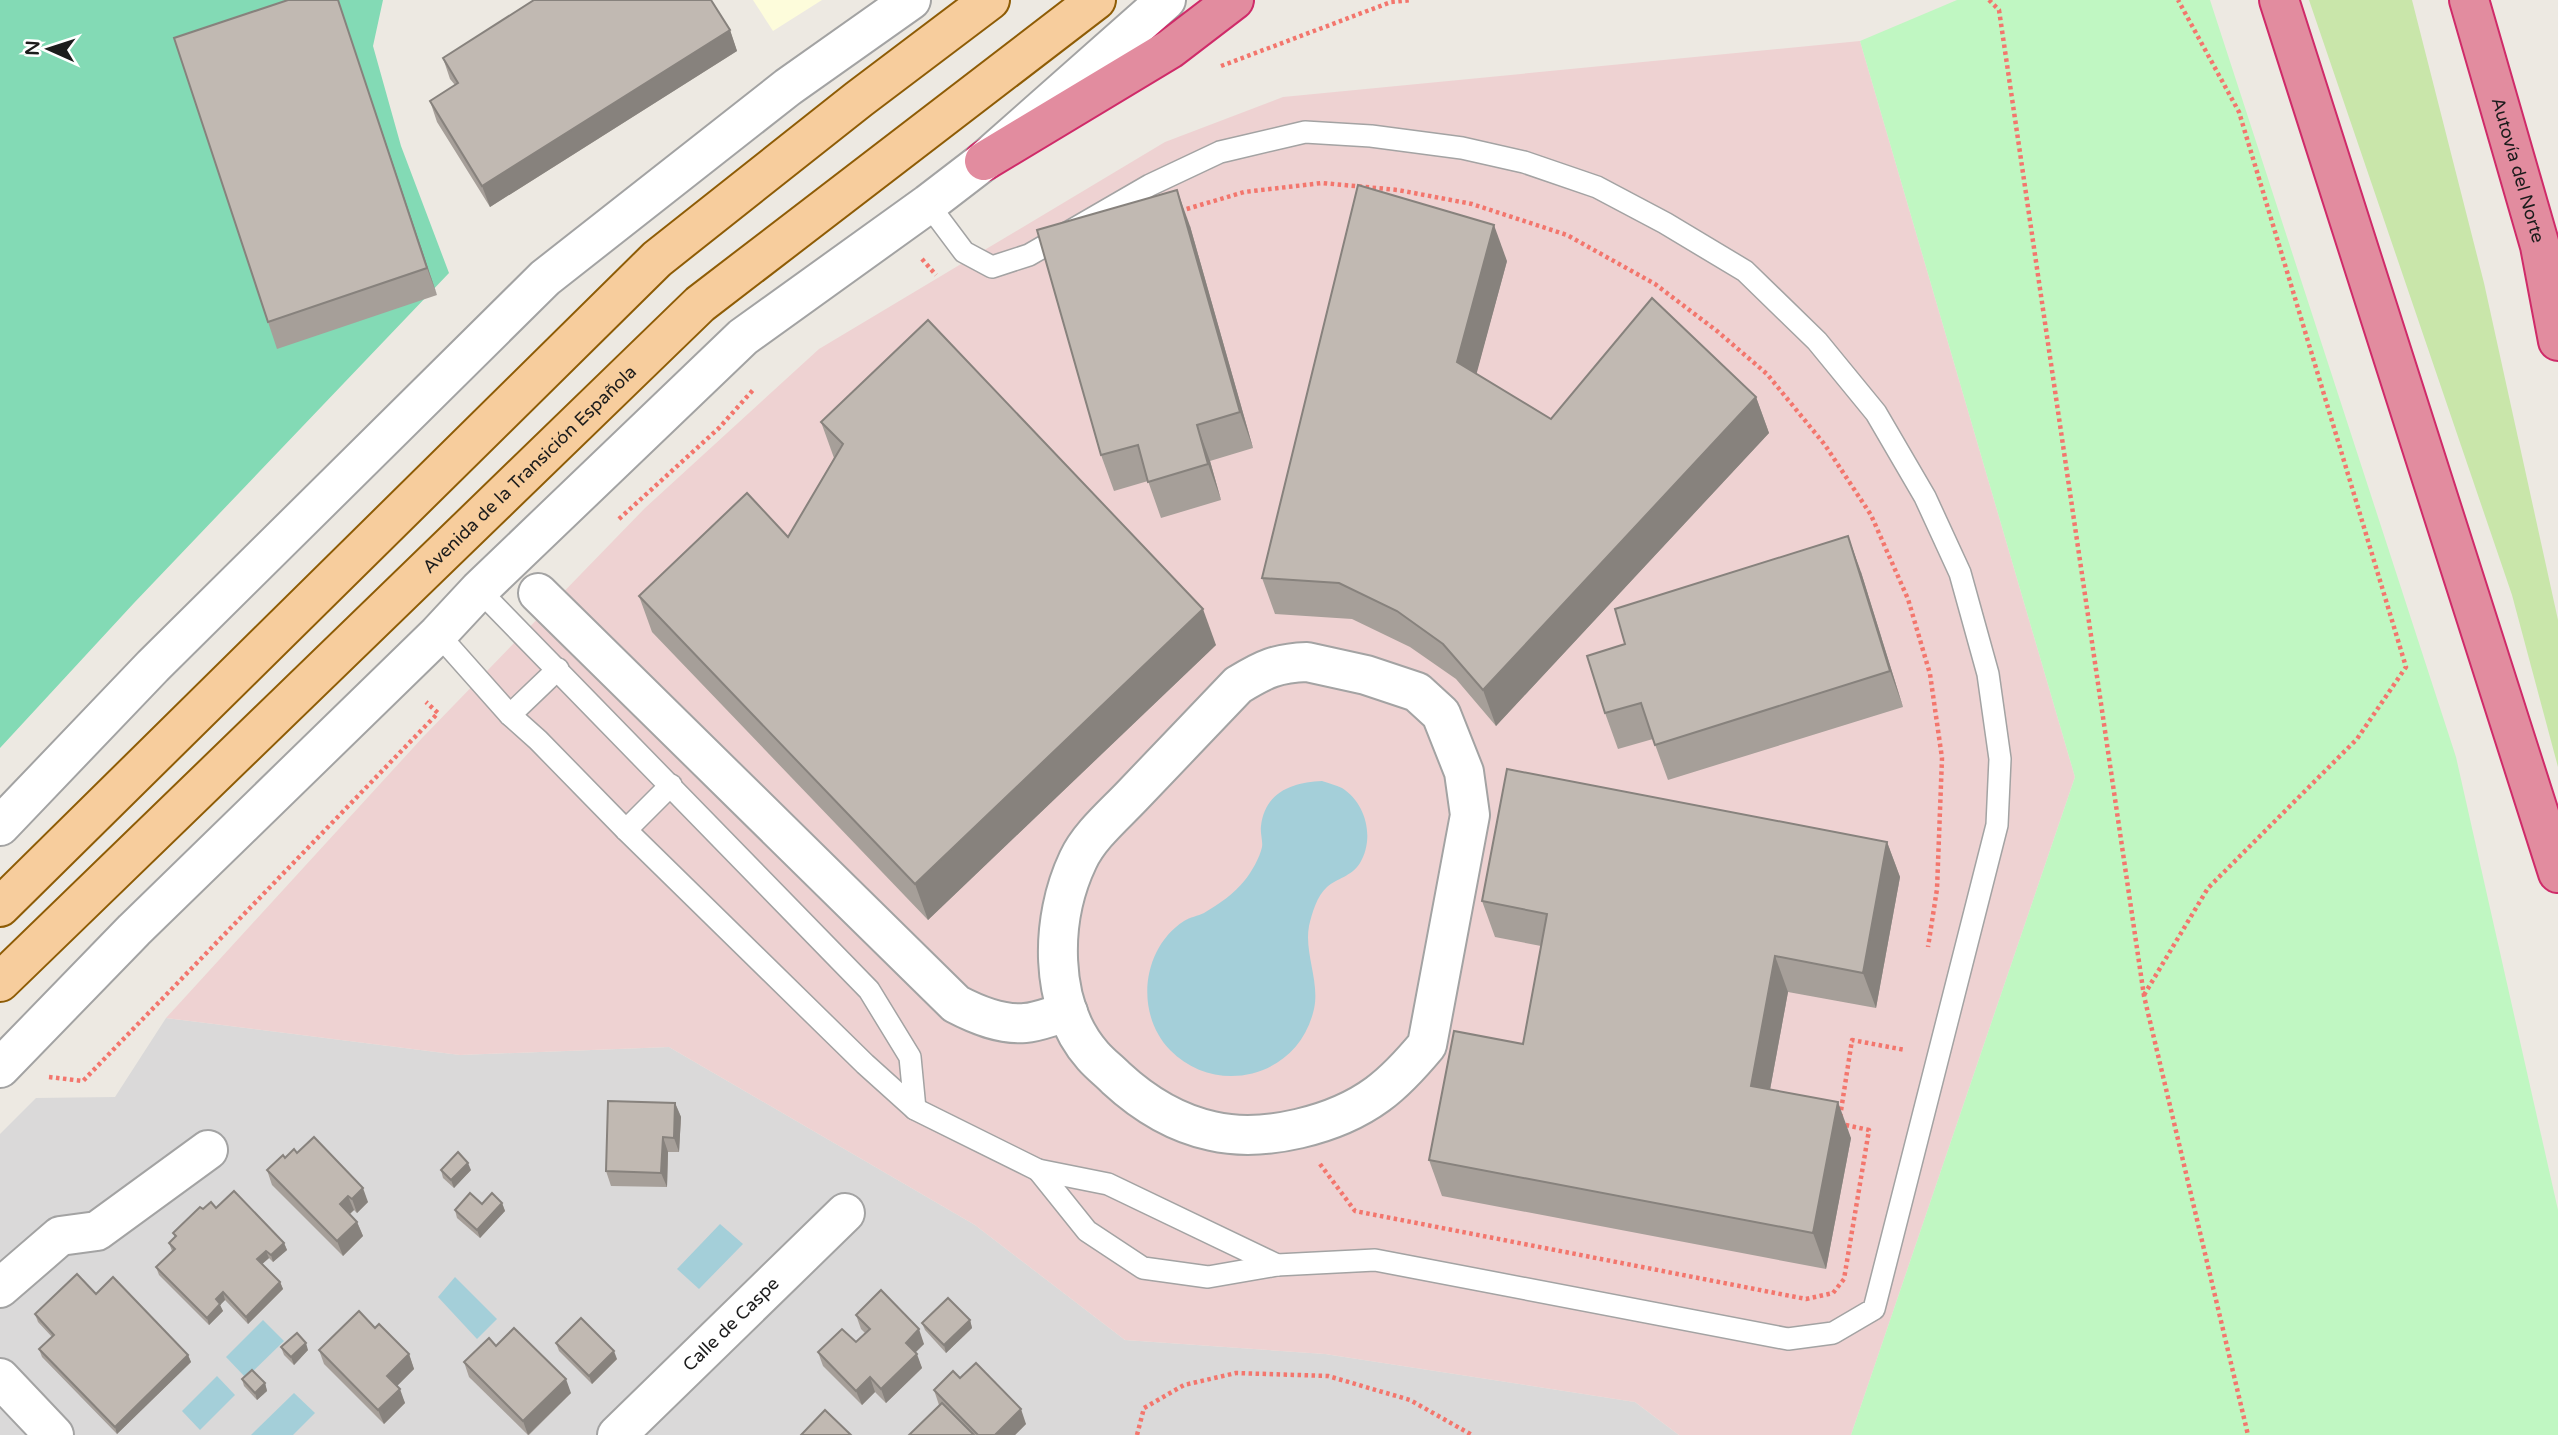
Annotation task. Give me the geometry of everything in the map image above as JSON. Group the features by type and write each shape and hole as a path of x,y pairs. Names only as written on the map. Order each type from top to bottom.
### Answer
{"highway":[{"path":"984,161 1170,49 1234,0"},
{"path":"2250,0 2337,181"},
{"path":"2279,0 2558,873"},
{"name":"Autovía del Norte","path":"2469,0 2540,246 2558,341"}],"main road":[{"path":"0,907 657,259 859,99 990,0"},
{"name":"Avenida de la Transición Española","path":"0,982 701,304 1096,0"}],"street":[{"path":"0,1068 134,930 438,634 479,590 743,337 984,161 1166,0"},
{"path":"0,826 153,666 545,278 890,6"},
{"path":"538,593 956,1004 977,1015 999,1021 1025,1023 1068,1012"},
{"path":"1307,662 1366,675 1417,692 1441,714 1464,772 1470,815 1427,1045 1406,1070 1378,1094 1356,1107 1311,1126 1245,1135 1213,1132 1164,1113 1137,1097 1093,1056 1079,1036 1068,1012 1059,980 1060,917 1066,888 1079,857 1102,828 1238,685 1263,670 1282,663 1307,662"},
{"path":"0,1288 60,1236 97,1231 208,1150"},
{"name":"Calle de Caspe","path":"617,1435 845,1213"},
{"path":"0,1378 54,1435"}],"lane":[{"path":"928,204 964,252 992,267 1029,255 1150,185 1220,152 1305,132 1371,136 1462,148 1524,162 1597,187 1665,223 1745,271 1817,341 1876,413 1925,497 1960,573 1989,674 2000,759 1997,825 1874,1309 1833,1333 1788,1339 1375,1260 1277,1265 1208,1277 1143,1268 1087,1231 1038,1170"},
{"path":"479,590 869,990 910,1057 915,1109"},
{"path":"438,634 510,715 865,1064 915,1109 1038,1170 1108,1184 1277,1265"},
{"path":"510,715 558,669"},
{"path":"626,830 671,785"}],"path":[{"path":"1214,69 1391,2 1412,0"},
{"path":"1989,0 1999,10 2144,996 2248,1435"},
{"path":"2144,996 2208,888 2357,739 2406,667 2239,112 2178,0"},
{"path":"1171,213 1244,192 1322,183 1398,190 1472,204 1567,235 1655,284 1717,331 1767,374 1825,445 1871,515 1908,599 1930,674 1942,758 1937,889 1927,957"},
{"path":"922,259 938,278"},
{"path":"1311,1126 1321,1167 1354,1210 1807,1299 1833,1293 1844,1279 1870,1130 1839,1124 1852,1040 1913,1052"},
{"path":"1137,1435 1144,1408 1184,1385 1236,1373 1328,1376 1410,1400 1472,1435"}],"shaded area":[{"path":"753,0 822,0 773,31"},
{"path":"1860,41 2075,777 1851,1435 1679,1435 1635,1402 1325,1354 1125,1340 975,1225 669,1047 460,1055 166,1018 423,737 645,508 819,349 1165,142 1283,97"},
{"path":"166,1018 460,1055 669,1047 975,1225 1125,1340 1325,1354 1635,1402 1679,1435 0,1435 0,1134 36,1098 115,1097"}],"green space":[{"path":"0,0 383,0 373,46 401,146 449,273 134,603 0,748"},
{"path":"1957,0 2210,0 2456,757 2558,1210 2558,1435 1851,1435 2075,777 1860,41"},
{"path":"2309,0 2412,0 2484,283 2558,620 2558,767 2512,595"}],"water":[{"path":"1322,781 1342,788 1357,803 1366,822 1367,843 1365,853 1356,868 1327,887 1313,910 1308,936 1315,999 1305,1032 1292,1051 1274,1065 1254,1073 1232,1076 1210,1073 1189,1065 1170,1050 1151,1019 1148,982 1151,965 1170,933 1184,921 1221,902 1247,877 1262,847 1264,814 1274,797 1291,787"},
{"path":"720,1224 743,1244 699,1289 677,1269"},
{"path":"455,1277 497,1319 477,1339 438,1297"},
{"path":"263,1320 284,1341 246,1378 226,1357"},
{"path":"217,1376 235,1395 200,1430 182,1411"},
{"path":"294,1393 315,1413 293,1435 251,1435"}],"building":[{"path":"288,0 338,0 427,268 268,322 174,38"},
{"path":"534,0 711,0 730,30 482,186 430,101 458,83 443,58"},
{"path":"1358,185 1494,225 1457,362 1551,419 1652,298 1756,397 1483,690 1443,644 1397,611 1339,583 1262,578"},
{"path":"1177,190 1240,412 1197,425 1208,464 1148,482 1138,445 1101,455 1037,230"},
{"path":"928,320 1203,609 915,884 639,596 747,493 788,537 843,444 821,422"},
{"path":"1848,536 1890,671 1655,745 1641,703 1605,713 1587,656 1625,644 1615,609"},
{"path":"1507,769 1887,842 1863,973 1775,956 1751,1086 1838,1102 1813,1233 1429,1160 1454,1031 1523,1044 1547,914 1482,901"},
{"path":"608,1101 675,1103 674,1138 663,1137 661,1173 606,1171"},
{"path":"314,1137 363,1188 352,1199 348,1196 340,1204 357,1222 337,1241 267,1170 283,1155 285,1158 294,1149 297,1153"},
{"path":"458,1152 468,1163 451,1180 441,1170"},
{"path":"234,1191 284,1243 271,1255 266,1251 257,1259 280,1282 246,1317 223,1292 216,1299 220,1304 207,1318 156,1267 175,1249 169,1243 176,1236 173,1233 200,1207 203,1209 211,1202 216,1208"},
{"path":"470,1193 482,1204 492,1193 502,1203 477,1230 455,1210"},
{"path":"77,1274 96,1294 113,1277 188,1355 115,1427 39,1349 54,1335 35,1314"},
{"path":"881,1290 919,1329 906,1343 917,1354 881,1389 870,1377 856,1391 818,1352 842,1329 856,1342 870,1329 856,1315"},
{"path":"948,1298 970,1320 944,1345 922,1323"},
{"path":"359,1311 375,1328 379,1324 409,1354 387,1376 400,1389 378,1410 319,1350"},
{"path":"581,1318 614,1351 589,1376 556,1343"},
{"path":"514,1328 566,1379 523,1421 464,1362 489,1338 496,1346"},
{"path":"297,1333 306,1343 291,1357 281,1347"},
{"path":"976,1363 1021,1409 995,1435 978,1435 934,1390 953,1371 960,1378"},
{"path":"252,1370 265,1383 255,1393 242,1379"},
{"path":"942,1403 974,1435 909,1435"},
{"path":"825,1410 851,1435 801,1435"}]}
